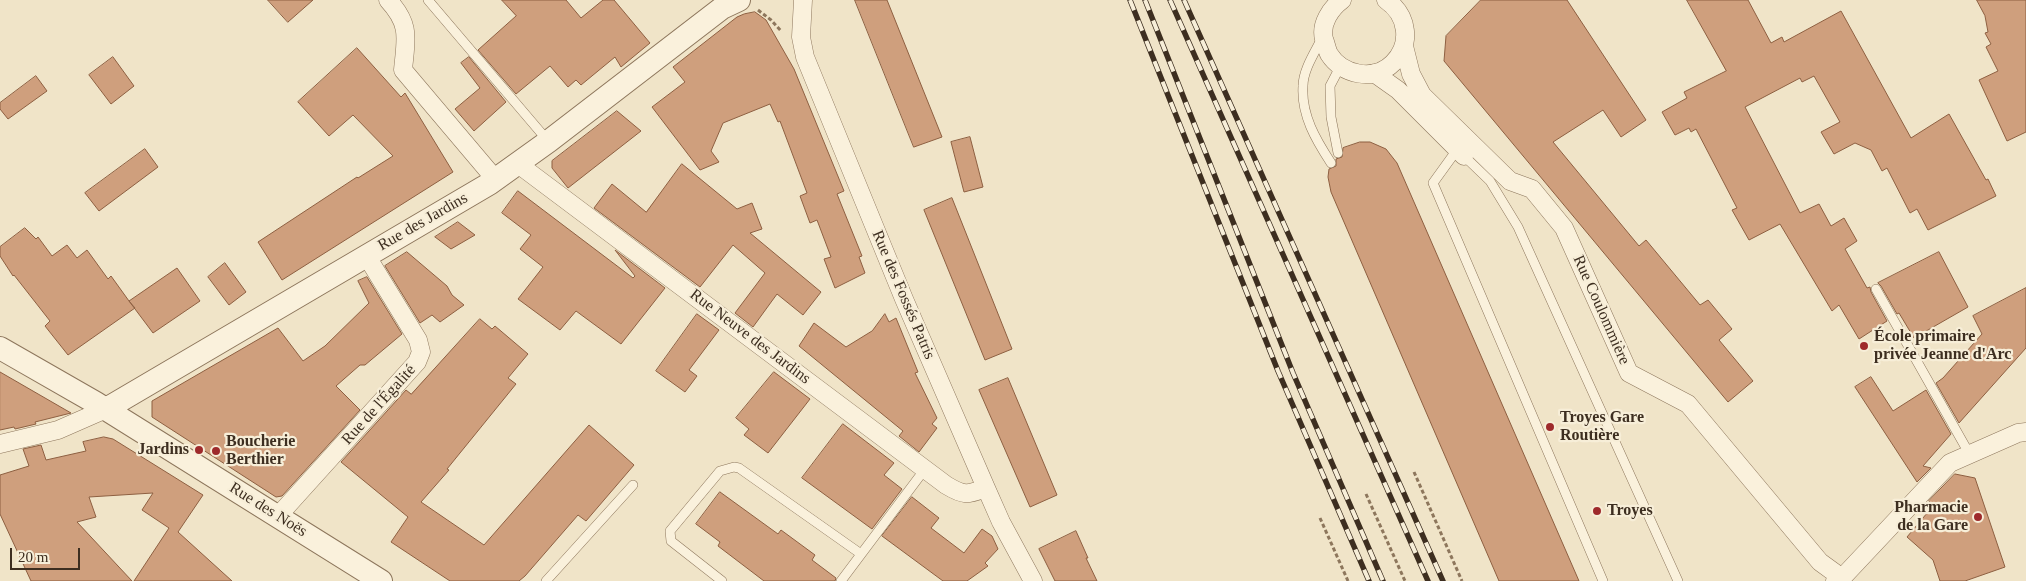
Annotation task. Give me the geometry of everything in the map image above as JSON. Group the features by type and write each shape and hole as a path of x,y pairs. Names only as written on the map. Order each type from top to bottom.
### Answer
{"street":[{"path":"388,0 399,12 406,30 403,70 496,180"},
{"name":"Rue des Fossés Patris","path":"803,0 802,36 805,57 904,299 986,488 1001,522 1033,581"},
{"path":"1342,0 1334,6 1326,20 1324,36 1328,53 1340,67 1356,74 1374,73 1392,64 1404,46"},
{"name":"Rue Coulommière","path":"1394,2 1402,18 1405,32 1404,46 1411,74 1422,95 1462,147 1510,181 1532,189 1564,228 1630,373 1688,404 1820,562 1839,579"},
{"name":"Rue des Jardins","path":"106,409 496,180 735,3"},
{"path":"1374,73 1405,96 1462,147"},
{"name":"Rue Neuve des Jardins","path":"518,164 959,493 969,494 986,488"},
{"name":"Rue de l'Égalité","path":"278,516 417,362 421,352 418,340 366,255"},
{"name":"Rue des Noës","path":"0,348 106,409 381,581"},
{"path":"0,444 58,430 106,409"},
{"path":"1839,579 1950,464 2018,433 2026,432"}],"lane":[{"path":"428,0 548,141"},
{"path":"1324,36 1310,62 1302,85 1306,112 1312,131 1331,163"},
{"path":"1338,153 1331,117 1330,86 1340,67"},
{"path":"1603,581 1434,184 1462,147 1490,181 1518,227 1678,581"},
{"path":"1876,289 1970,455"},
{"path":"722,581 671,541 670,531 720,471 734,467 739,468 861,554"},
{"path":"841,581 925,469"},
{"path":"546,581 633,485"}],"path":[{"path":"735,3 771,20 783,34"},
{"path":"1414,472 1462,581"},
{"path":"1366,494 1405,581"},
{"path":"1320,518 1348,581"}],"building":[{"path":"268,0 313,0 288,22"},
{"path":"502,0 566,0 581,18 603,0 614,0 650,43 621,67 615,57 581,85 576,80 568,87 550,66 516,94 478,50 516,16"},
{"path":"855,0 887,0 942,137 914,147"},
{"path":"1481,0 1567,0 1646,120 1621,137 1603,110 1553,142 1639,246 1646,240 1700,305 1708,300 1732,329 1719,340 1753,381 1728,402 1444,61 1446,36"},
{"path":"1687,0 1748,0 1771,43 1782,37 1784,42 1841,11 1911,138 1949,114 1986,180 1988,179 1996,196 1928,230 1917,209 1910,213 1887,168 1882,171 1871,150 1855,143 1834,154 1821,132 1840,122 1814,76 1802,82 1800,78 1745,107 1800,213 1819,204 1831,226 1844,218 1857,241 1845,249 1867,288 1870,287 1887,321 1859,339 1839,305 1832,311 1780,224 1749,240 1732,210 1737,208 1696,129 1691,132 1689,128 1675,135 1662,112 1687,98 1684,92 1726,71"},
{"path":"1977,0 2026,0 2026,132 2007,141 1979,80 1998,71 1986,47 1991,44 1985,33 1988,32 1985,16"},
{"path":"755,12 766,20 794,69 844,191 837,194 862,256 859,257 865,273 835,288 824,259 831,257 817,220 810,223 800,196 807,193 780,121 778,122 770,104 723,123 711,151 719,162 700,170 652,107 685,82 673,67 737,17"},
{"path":"357,48 401,97 405,93 453,172 282,280 258,242 357,177 393,156 353,115 329,136 298,102"},
{"path":"113,57 134,86 111,104 89,75"},
{"path":"469,57 506,102 474,131 455,109 480,88 461,63"},
{"path":"36,76 47,91 8,119 0,109 0,103"},
{"path":"617,111 641,131 568,188 552,168 552,161"},
{"path":"970,137 983,187 964,192 951,142"},
{"path":"1360,142 1370,142 1386,149 1397,163 1579,581 1499,581 1331,192 1328,177 1329,169 1336,166 1336,159 1342,157 1343,148"},
{"path":"145,149 158,167 99,211 85,193"},
{"path":"682,164 737,209 752,203 762,229 750,233 821,292 803,315 777,294 753,327 735,313 765,273 733,245 700,287 594,208 612,184 646,212"},
{"path":"518,191 633,278 635,276 615,250 665,288 621,344 576,311 560,330 518,299 543,267 520,249 531,235 502,213"},
{"path":"952,198 1012,349 985,360 924,210"},
{"path":"458,222 475,235 451,249 435,237"},
{"path":"25,228 36,239 38,237 52,256 67,245 77,258 87,250 108,279 111,276 129,301 177,268 200,301 153,333 135,308 68,355 45,326 50,321 13,276 0,256 0,247"},
{"path":"407,252 447,286 452,295 464,305 440,322 432,315 420,323 385,266"},
{"path":"1939,252 1968,307 1914,338 1878,283"},
{"path":"225,263 246,292 229,305 208,277"},
{"path":"367,277 402,334 365,365 360,365 336,386 360,410 282,496 276,497 152,417 152,401 278,328 303,361 325,346 369,303 358,281"},
{"path":"2026,288 2026,348 1959,423 1936,383 1943,378 1982,334 1973,316"},
{"path":"697,314 719,330 689,370 697,376 685,392 656,371"},
{"path":"885,314 889,322 896,318 918,372 915,373 937,418 932,424 937,428 919,452 899,436 903,431 799,346 814,323 846,347 872,331"},
{"path":"480,319 492,329 495,326 528,354 508,378 516,384 447,469 449,470 421,502 484,545 589,425 634,465 586,521 578,515 519,581 450,581 391,542 408,517 341,462 406,390 411,394"},
{"path":"0,372 71,413 35,422 36,424 0,430"},
{"path":"774,372 810,399 768,453 744,435 749,429 736,418"},
{"path":"1871,377 1893,411 1926,390 1951,434 1923,466 1931,468 1917,482 1855,387"},
{"path":"1008,378 1057,495 1030,507 979,390"},
{"path":"843,424 894,463 884,475 902,489 872,529 802,478"},
{"path":"104,437 113,439 203,495 178,532 232,581 134,581 169,528 142,510 153,493 89,497 96,517 77,522 132,581 31,581 0,514 0,475 29,466 23,449 41,445 46,460 86,451 83,442"},
{"path":"1955,474 1975,478 2005,567 1965,581 1940,581 1933,560 1907,537 1933,506 1929,501"},
{"path":"720,492 778,534 781,530 815,555 812,560 836,578 835,581 764,581 718,546 720,542 696,524"},
{"path":"912,497 939,518 931,528 964,553 982,529 992,536 998,549 985,563 988,566 967,581 943,581 882,536"},
{"path":"1076,531 1097,581 1055,581 1039,549"}],"railway":[{"path":"1130,0 1278,371 1369,581"},
{"path":"1145,0 1293,373 1383,581"},
{"path":"1170,0 1428,581"},
{"path":"1184,0 1443,581"}],"place":[{"name":"École primaire privée Jeanne d'Arc","path":"1864,346"},
{"name":"Troyes Gare Routière","path":"1550,427"},
{"name":"Jardins","path":"199,450"},
{"name":"Boucherie Berthier","path":"216,451"},
{"name":"Troyes","path":"1597,511"},
{"name":"Pharmacie de la Gare","path":"1978,517"}]}
